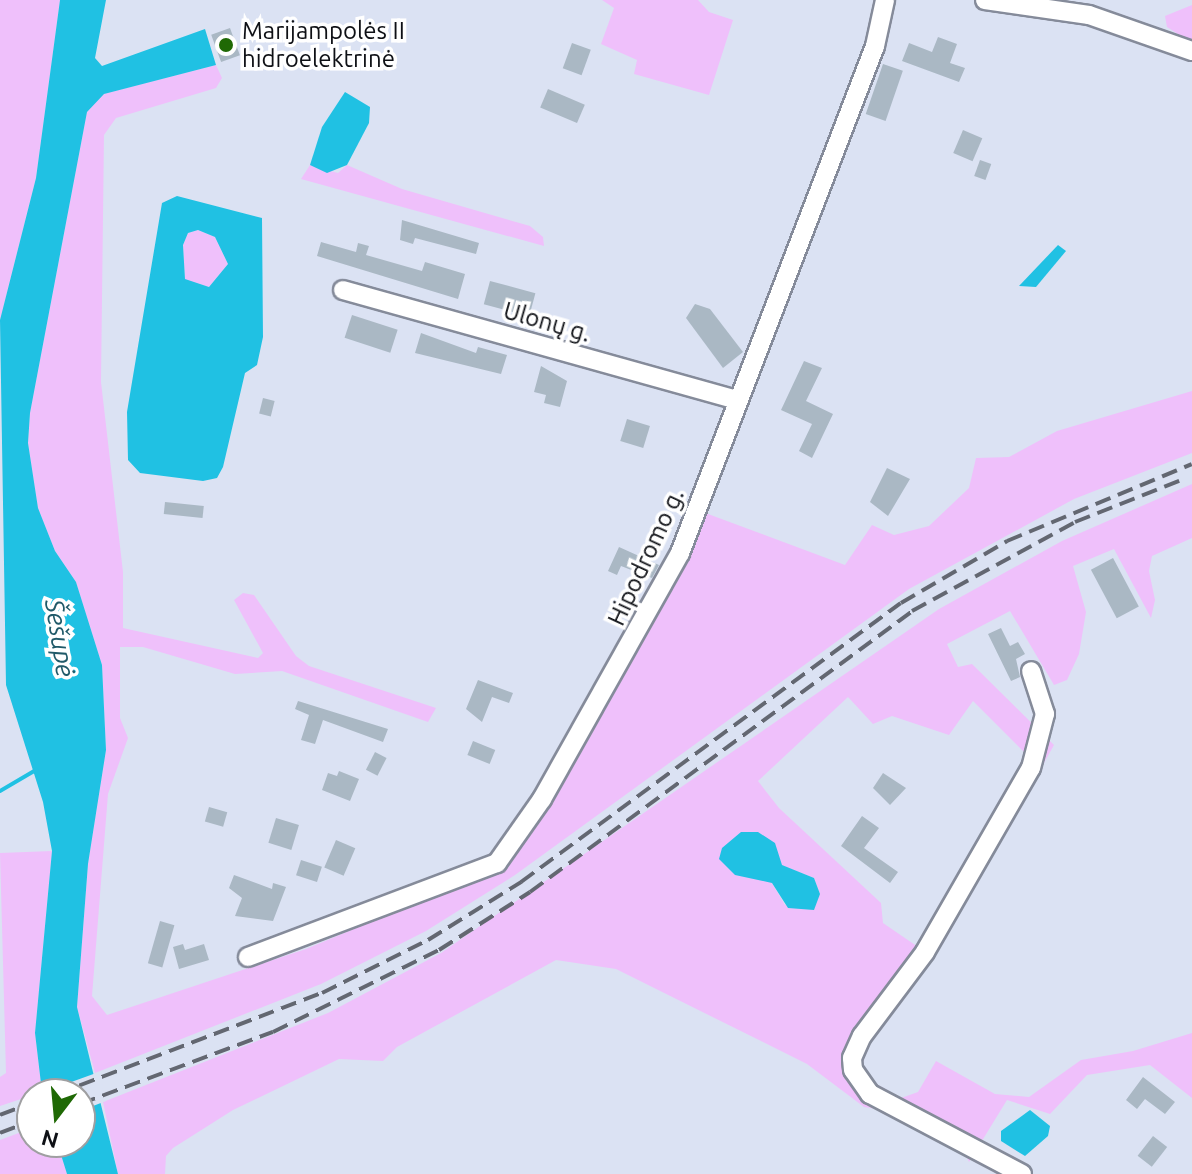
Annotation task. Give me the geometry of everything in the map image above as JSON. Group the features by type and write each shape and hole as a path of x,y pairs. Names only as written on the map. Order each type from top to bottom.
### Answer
{"street":[{"name":"Hipodromo g.","path":"248,957 497,863 542,799 680,553 875,46 885,0"},
{"path":"985,0 1089,15 1192,51"},
{"name":"Ulonų g.","path":"343,290 737,400"},
{"path":"1022,1174 870,1094 853,1070 852,1058 862,1036 925,952 1031,768 1045,714 1031,671"}],"shaded area":[{"path":"0,0 60,0 36,178 0,320"},
{"path":"602,0 698,0 709,12 733,20 709,95 634,74 637,60 601,44 614,8"},
{"path":"1192,5 1192,43 1167,27 1165,16"},
{"path":"216,65 222,78 216,88 116,118 104,135 101,382 123,572 123,628 258,658 263,653 234,600 243,593 254,595 296,656 309,666 436,708 428,722 282,671 235,674 143,647 120,647 120,718 128,738 108,794 92,996 107,1015 306,949 507,865 576,752 700,511 845,565 872,525 894,535 929,526 969,488 976,458 1009,457 1057,431 1192,391 1192,453 1074,499 909,589 515,875 426,931 321,984 95,1073 77,1007 88,864 106,750 102,665 76,582 55,551 38,508 28,443 30,413 87,112 103,94"},
{"path":"310,165 338,173 347,165 402,189 530,226 543,237 544,246 301,179"},
{"path":"198,230 215,237 228,264 209,287 185,280 183,245 188,233"},
{"path":"1192,484 1192,538 1152,556 1149,571 1155,600 1151,618 1114,549 1073,566 1086,612 1079,654 1067,680 1054,685 1010,611 947,644 958,667 972,664 1054,745 942,945 871,1035 862,1066 871,1081 901,1098 918,1092 936,1061 995,1094 1029,1097 1081,1060 1133,1051 1192,1033 1192,1098 1150,1065 1087,1075 1050,1114 1007,1100 969,1162 964,1151 884,1110 864,1107 807,1064 616,969 556,960 397,1047 383,1061 339,1059 233,1110 173,1148 166,1156 165,1174 118,1174 103,1102 328,1013 441,953 939,609 1062,541","holes":["848,697 873,724 892,716 949,735 973,701 1026,754 921,949 883,923 881,903 779,808 758,781","781,865 814,878 820,894 785,905 772,883"]},
{"path":"52,851 35,1033 40,1078 16,1078 16,1101 0,1106 0,1077 6,1073 0,853"},
{"path":"16,1134 16,1158 62,1158 67,1174 0,1174 0,1140"}],"water":[{"name":"Šešupė","path":"60,0 106,0 95,58 102,66 205,29 216,65 104,94 87,112 30,413 28,443 38,508 55,551 76,582 102,665 106,750 88,864 77,1007 94,1078 40,1078 35,1033 52,851 43,802 6,685 0,320 36,178"},
{"path":"345,92 370,107 369,123 347,165 327,173 310,165 322,127"},
{"path":"177,196 262,218 263,337 257,365 245,373 223,467 217,478 203,481 140,473 128,460 127,412 162,203","holes":["198,230 215,237 228,264 209,287 185,279 183,245 188,233"]},
{"path":"1058,245 1066,251 1036,287 1019,286"},
{"path":"741,832 758,832 775,843 782,865 814,878 820,894 814,910 788,908 772,883 735,875 719,859 722,848"},
{"path":"96,1084 118,1174 67,1174 62,1158 96,1158"},
{"path":"1030,1110 1050,1126 1048,1136 1025,1156 1001,1141 1001,1131"}],"pier":[{"path":"99,1072 106,1101 96,1105 96,1078 82,1078"}],"building":[{"name":"Marijampolės II hidroelektrinė","path":"230,28 240,55 221,62 211,35"},
{"path":"938,37 957,44 950,63 965,68 959,82 902,61 909,43 932,52"},
{"path":"572,43 591,50 582,75 563,68"},
{"path":"883,64 903,71 886,121 866,114"},
{"path":"548,89 585,105 577,123 540,107"},
{"path":"963,130 982,138 973,161 953,153"},
{"path":"980,160 991,164 985,180 974,176"},
{"path":"402,220 479,243 476,254 415,238 413,244 400,240"},
{"path":"321,242 356,252 358,243 369,246 366,255 422,271 425,262 465,274 458,299 317,256"},
{"path":"490,281 535,293 529,316 484,304"},
{"path":"695,304 710,309 743,352 723,368 686,318"},
{"path":"352,315 398,330 390,353 345,338"},
{"path":"421,333 476,353 478,347 507,355 501,374 415,353"},
{"path":"804,361 822,368 806,401 833,414 812,458 799,451 812,424 781,410"},
{"path":"541,366 567,381 560,407 544,403 546,395 534,392"},
{"path":"263,398 275,401 271,416 259,414"},
{"path":"627,419 650,426 643,448 620,441"},
{"path":"887,468 910,479 888,516 870,502"},
{"path":"165,502 204,506 203,518 164,514"},
{"path":"619,547 659,565 652,578 621,566 617,575 608,571"},
{"path":"1113,558 1139,607 1117,618 1091,570"},
{"path":"1001,628 1010,646 1018,642 1025,654 1016,659 1020,677 1011,681 988,634"},
{"path":"478,680 513,693 509,703 492,697 482,722 466,709"},
{"path":"298,701 388,729 383,742 323,720 315,744 301,740 309,715 295,709"},
{"path":"473,741 495,750 490,764 467,755"},
{"path":"375,752 387,758 378,776 366,770"},
{"path":"339,771 359,779 350,801 322,790 328,773 337,776"},
{"path":"883,773 906,788 890,805 873,788"},
{"path":"209,807 227,812 223,827 205,821"},
{"path":"862,816 879,828 864,848 898,872 890,883 841,846"},
{"path":"276,818 299,825 291,850 268,843"},
{"path":"336,840 355,848 344,876 324,868"},
{"path":"301,860 322,867 317,882 296,875"},
{"path":"234,875 272,889 273,883 286,887 273,921 235,916 242,898 229,888"},
{"path":"160,921 174,925 162,967 148,963"},
{"path":"183,944 185,950 204,944 209,960 179,969 173,947"},
{"path":"1143,1077 1175,1102 1165,1114 1145,1099 1137,1109 1126,1100"},
{"path":"1153,1136 1167,1147 1152,1167 1138,1156"}],"waterway":[{"path":"0,791 36,770"}],"railway":[{"path":"96,1079 322,993 428,940 521,882 901,603 1007,541 1192,464"},
{"path":"96,1098 273,1032 439,950 530,892 912,611 1075,522 1181,480"},
{"path":"0,1115 16,1109"},
{"path":"0,1133 16,1127"}],"place":[{"name":"Marijampolės II hidroelektrinė","path":"226,45"}]}
